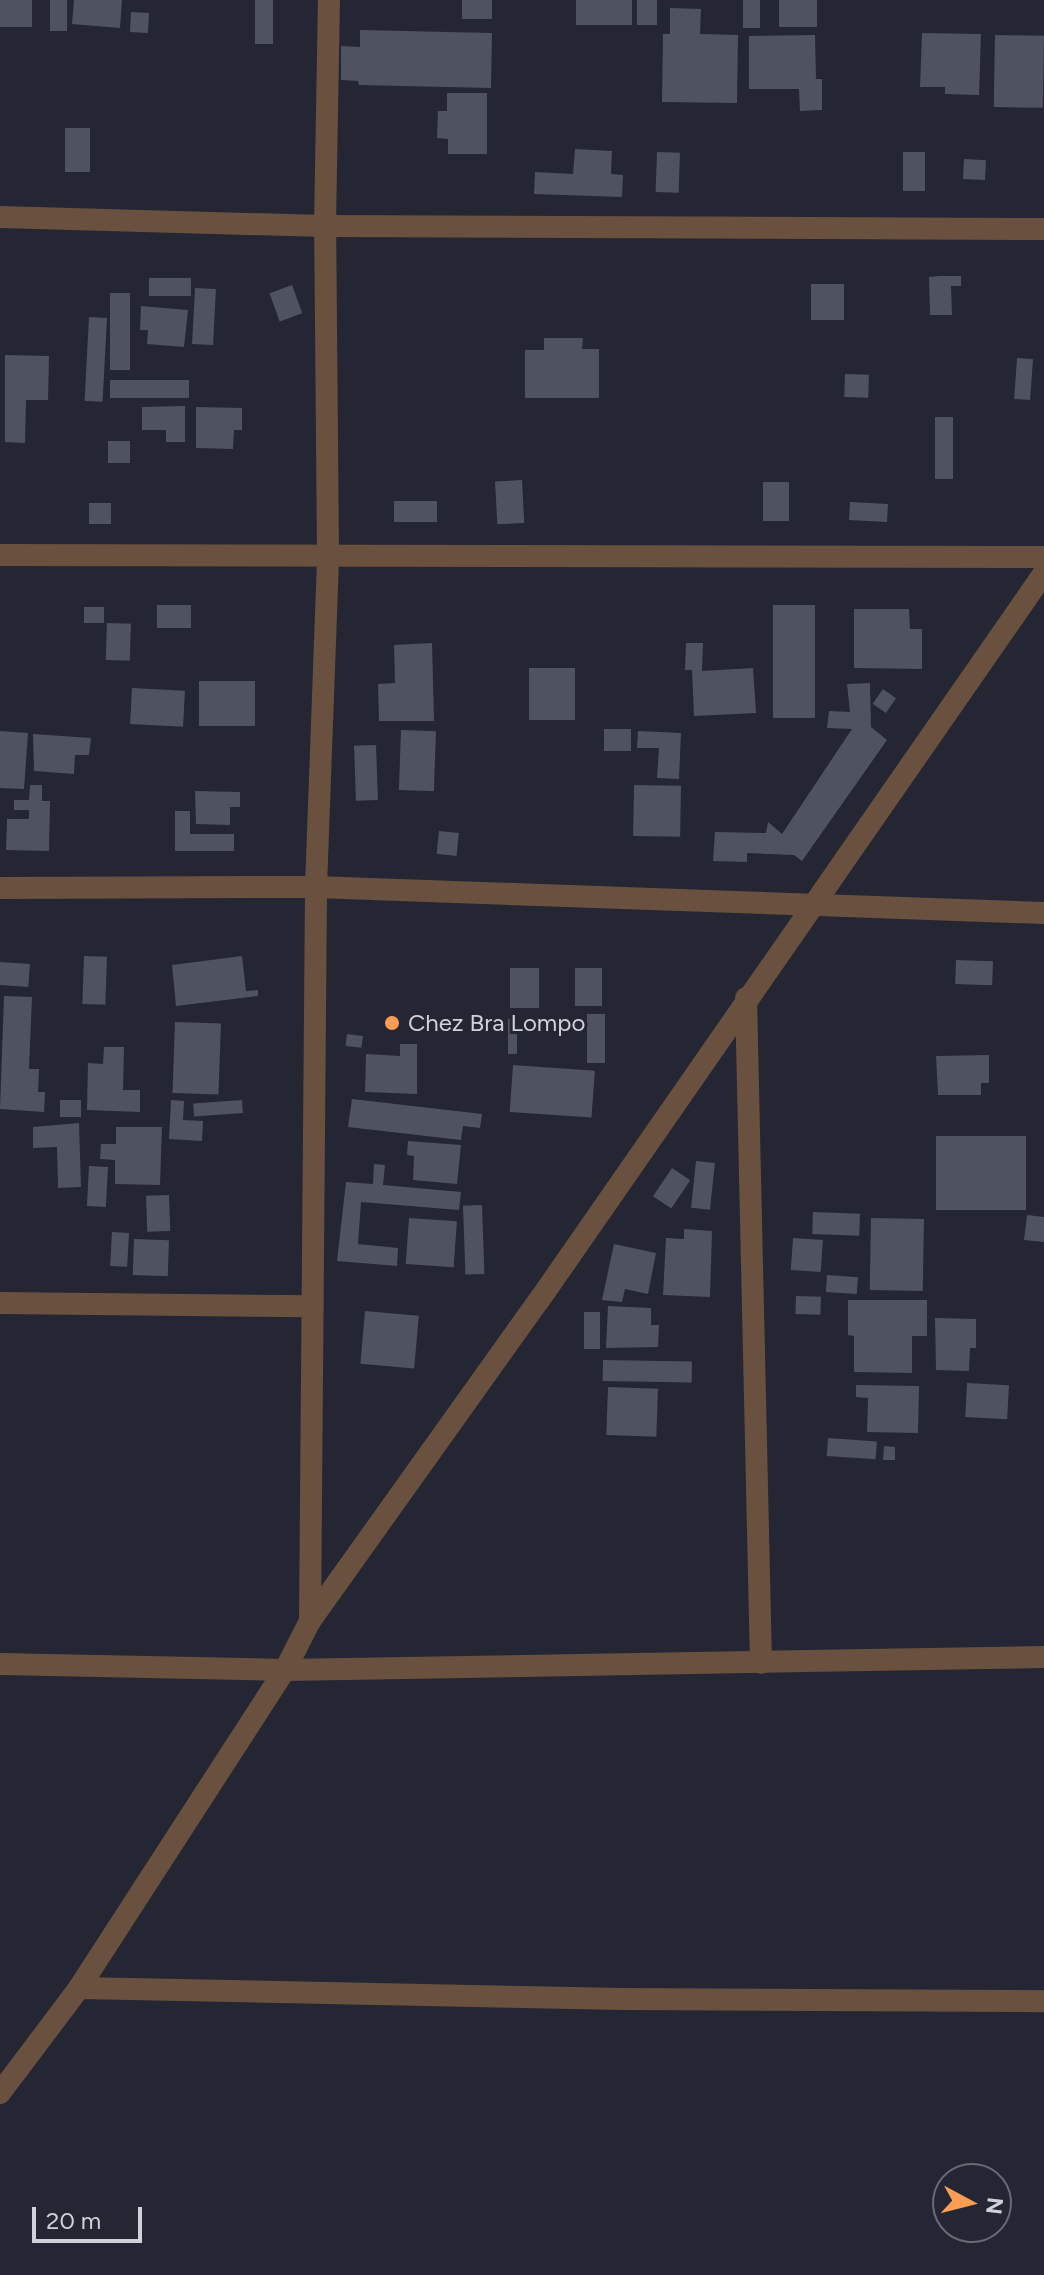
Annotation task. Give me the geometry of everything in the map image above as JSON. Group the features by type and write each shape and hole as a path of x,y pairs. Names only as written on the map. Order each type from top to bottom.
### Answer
{"street":[{"path":"310,1621 316,887 328,555 325,226 329,0"},
{"path":"0,217 325,226 1044,229"},
{"path":"0,555 1044,557"},
{"path":"0,2093 79,1988 285,1670 310,1621 540,1299 746,998 817,904 1044,573"},
{"path":"0,888 316,887 1044,913"},
{"path":"746,998 761,1663"},
{"path":"0,1303 312,1306"},
{"path":"0,1664 285,1670 1044,1657"},
{"path":"79,1988 607,1999 1044,2001"}],"building":[{"path":"0,0 32,0 32,27 0,27"},
{"path":"50,0 67,0 67,31 50,31"},
{"path":"74,0 122,0 120,28 72,24"},
{"path":"255,0 273,0 273,44 255,44"},
{"path":"462,0 492,0 492,19 462,19"},
{"path":"576,0 632,0 632,25 576,25"},
{"path":"637,0 657,0 657,25 637,25"},
{"path":"743,0 760,0 760,28 743,28"},
{"path":"779,0 817,0 817,27 779,27"},
{"path":"670,8 701,9 700,34 738,35 737,103 662,102 663,34 670,34"},
{"path":"131,12 149,13 148,33 130,32"},
{"path":"360,30 492,33 491,88 359,85 358,81 341,80 341,46 360,47"},
{"path":"922,33 981,34 979,95 945,94 945,87 920,87"},
{"path":"815,35 816,79 822,79 822,110 800,111 799,89 749,89 749,36"},
{"path":"995,35 1044,36 1043,108 994,107"},
{"path":"447,93 487,93 487,154 448,154 448,139 437,138 438,111 447,111"},
{"path":"65,128 90,128 90,172 65,172"},
{"path":"575,149 612,151 611,174 623,175 622,197 534,194 535,172 573,174"},
{"path":"657,152 680,153 679,193 656,192"},
{"path":"903,152 925,152 925,191 903,191"},
{"path":"964,159 986,160 985,180 963,179"},
{"path":"961,276 961,286 951,286 952,315 930,315 929,277"},
{"path":"149,278 191,278 191,296 149,296"},
{"path":"811,284 844,284 844,320 811,320"},
{"path":"292,285 302,313 280,321 269,293"},
{"path":"195,288 216,289 213,345 192,344"},
{"path":"110,293 130,293 130,370 110,370"},
{"path":"141,306 188,310 184,347 147,344 148,330 140,330"},
{"path":"89,317 107,318 103,402 85,401"},
{"path":"544,338 583,338 582,349 599,349 599,398 525,398 525,350 544,350"},
{"path":"5,355 49,356 48,400 26,400 25,443 5,442"},
{"path":"1017,358 1033,359 1030,400 1014,399"},
{"path":"845,374 869,375 868,398 844,397"},
{"path":"110,380 189,380 189,398 110,398"},
{"path":"185,406 185,442 166,442 166,430 142,430 142,407"},
{"path":"196,407 242,408 242,430 234,430 233,449 196,448"},
{"path":"935,417 953,417 953,479 935,479"},
{"path":"108,441 130,441 130,463 108,463"},
{"path":"522,480 524,523 497,524 495,481"},
{"path":"763,482 789,482 789,521 763,521"},
{"path":"394,501 437,501 437,522 394,522"},
{"path":"850,502 888,504 887,522 849,520"},
{"path":"89,503 111,503 111,524 89,524"},
{"path":"157,605 191,605 191,628 157,628"},
{"path":"773,605 815,605 815,718 773,718"},
{"path":"84,607 104,607 104,623 84,623"},
{"path":"854,609 909,609 910,629 922,629 922,669 854,668"},
{"path":"107,623 131,624 130,661 106,660"},
{"path":"432,643 434,721 379,721 378,684 395,683 394,645"},
{"path":"686,643 703,643 702,671 753,668 756,713 694,716 692,670 685,670"},
{"path":"529,668 575,668 575,720 529,720"},
{"path":"199,681 255,681 255,726 199,726"},
{"path":"870,683 871,727 887,740 802,861 794,855 747,853 747,862 713,861 715,832 766,833 768,822 782,834 852,729 827,728 829,711 850,712 847,684"},
{"path":"132,688 185,691 183,727 130,724"},
{"path":"883,689 896,698 886,713 873,704"},
{"path":"604,729 631,729 631,751 604,751"},
{"path":"401,730 436,731 434,791 399,790"},
{"path":"0,731 28,733 24,789 0,788"},
{"path":"638,731 681,733 679,779 657,778 659,748 637,748"},
{"path":"33,734 91,738 89,755 75,755 74,774 34,771"},
{"path":"376,745 378,800 356,801 354,746"},
{"path":"30,785 42,785 42,801 50,801 49,851 6,850 7,819 29,819 29,810 14,810 14,800 29,800"},
{"path":"634,785 681,786 680,837 633,836"},
{"path":"195,791 240,792 240,807 230,807 230,825 196,824"},
{"path":"175,811 190,811 190,834 234,834 234,851 175,851"},
{"path":"439,831 459,833 456,856 437,854"},
{"path":"84,956 107,957 105,1005 82,1004"},
{"path":"242,956 246,991 258,990 258,996 176,1006 172,965"},
{"path":"956,960 993,961 992,985 955,984"},
{"path":"0,962 30,964 28,987 0,985"},
{"path":"510,968 539,968 539,1008 510,1008"},
{"path":"575,968 602,968 602,1006 575,1006"},
{"path":"4,996 32,997 29,1069 39,1069 38,1092 45,1092 44,1112 0,1109"},
{"path":"587,1014 605,1014 605,1063 587,1063"},
{"path":"508,1019 517,1019 517,1054 508,1054"},
{"path":"175,1022 221,1024 218,1095 173,1093"},
{"path":"347,1034 363,1036 361,1048 346,1046"},
{"path":"400,1044 417,1044 417,1094 365,1092 366,1054 400,1056"},
{"path":"104,1047 124,1047 123,1090 140,1090 140,1112 87,1110 88,1063 103,1064"},
{"path":"989,1055 989,1083 981,1083 981,1095 938,1095 936,1056"},
{"path":"513,1065 595,1071 592,1118 510,1112"},
{"path":"352,1099 482,1114 480,1128 463,1126 461,1140 348,1127"},
{"path":"60,1100 81,1100 81,1117 60,1117"},
{"path":"171,1100 184,1101 183,1120 203,1121 202,1141 169,1139"},
{"path":"242,1100 243,1113 194,1116 193,1103"},
{"path":"79,1123 81,1187 58,1188 57,1147 33,1148 33,1127"},
{"path":"116,1127 162,1127 160,1185 115,1184 115,1160 100,1159 101,1144 116,1144"},
{"path":"936,1136 1026,1136 1026,1210 936,1210"},
{"path":"408,1141 461,1145 457,1184 413,1180 414,1156 407,1155"},
{"path":"696,1161 715,1163 710,1210 691,1208"},
{"path":"374,1164 385,1165 383,1185 461,1192 459,1210 361,1202 358,1244 398,1248 397,1266 337,1261 346,1182 373,1184"},
{"path":"89,1166 108,1167 106,1207 87,1206"},
{"path":"672,1168 690,1180 671,1208 653,1196"},
{"path":"169,1195 170,1231 147,1232 146,1196"},
{"path":"482,1205 484,1274 465,1275 463,1206"},
{"path":"813,1212 860,1214 859,1236 812,1234"},
{"path":"1027,1215 1044,1217 1044,1242 1024,1240"},
{"path":"409,1218 457,1221 454,1267 406,1264"},
{"path":"871,1218 924,1219 923,1291 870,1290"},
{"path":"684,1229 712,1231 710,1297 663,1295 666,1238 684,1239"},
{"path":"112,1232 129,1233 127,1267 110,1266"},
{"path":"793,1238 823,1240 821,1272 791,1270"},
{"path":"134,1239 169,1240 168,1276 133,1275"},
{"path":"614,1244 656,1253 648,1294 625,1289 622,1302 602,1300"},
{"path":"827,1275 858,1277 857,1294 826,1292"},
{"path":"796,1296 821,1297 820,1315 795,1314"},
{"path":"848,1300 927,1300 927,1336 912,1336 912,1373 854,1372 854,1336 848,1335"},
{"path":"608,1306 651,1308 651,1325 659,1325 658,1347 606,1348"},
{"path":"365,1311 419,1316 414,1369 360,1364"},
{"path":"584,1312 600,1312 600,1349 584,1349"},
{"path":"935,1318 976,1319 976,1348 970,1348 969,1371 936,1370"},
{"path":"603,1360 692,1362 692,1383 603,1381"},
{"path":"967,1383 1009,1385 1007,1419 965,1417"},
{"path":"856,1385 919,1386 918,1433 867,1432 868,1398 856,1397"},
{"path":"608,1387 658,1389 656,1437 606,1435"},
{"path":"828,1438 877,1441 876,1459 827,1456"},
{"path":"884,1446 895,1447 895,1460 883,1460"}],"place":[{"name":"Chez Bra Lompo","path":"392,1023"}]}
